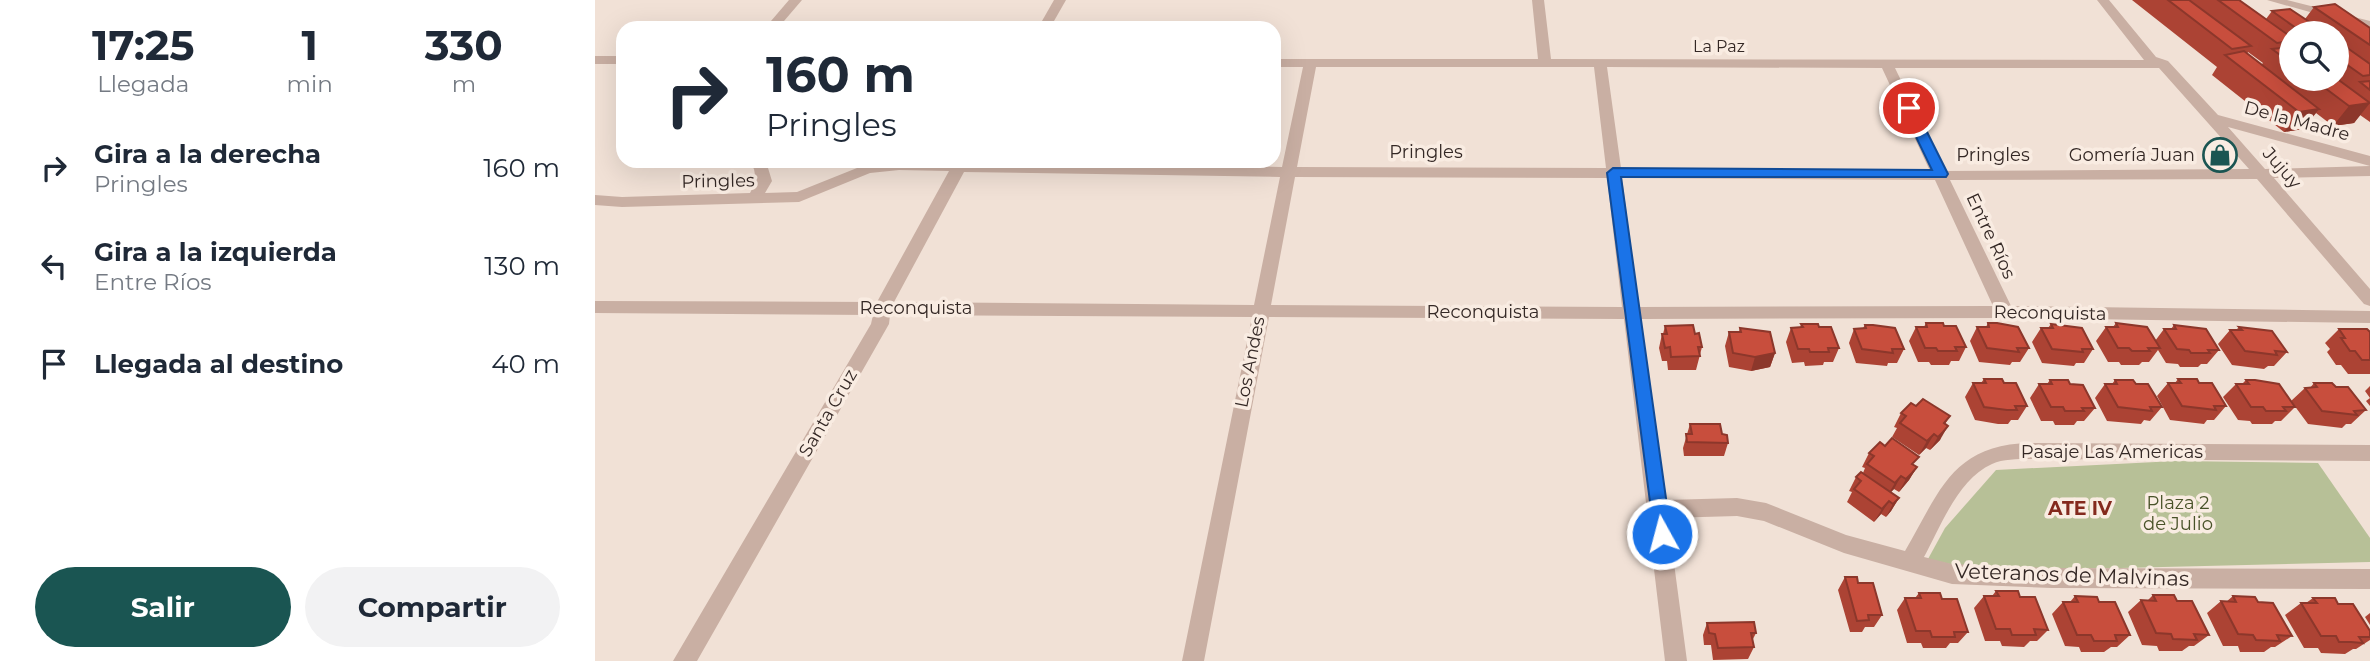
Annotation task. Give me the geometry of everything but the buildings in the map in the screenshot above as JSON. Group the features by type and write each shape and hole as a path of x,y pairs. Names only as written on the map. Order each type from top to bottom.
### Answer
{"street":[{"path":"777,21 796,0"},
{"path":"1048,21 1061,0"},
{"path":"1538,0 1545,64"},
{"path":"2103,0 2151,60 2163,64 2167,59 2117,0"},
{"path":"2273,0 2370,25"},
{"path":"595,60 616,60"},
{"name":"La Paz","path":"1281,63 2163,64"},
{"name":"Los Andes","path":"1193,661 1310,63"},
{"path":"1600,64 1659,509 1676,661"},
{"name":"Entre Ríos","path":"1887,64 2005,312"},
{"name":"Jujuy","path":"2163,64 2370,300"},
{"name":"De la Madre","path":"2213,118 2370,162"},
{"path":"754,200 764,181 761,168"},
{"name":"Pringles","path":"595,200 622,202 799,197 871,168"},
{"name":"Santa Cruz","path":"684,661 880,324 883,307 958,168"},
{"name":"Pringles","path":"1148,168 1289,171 2263,175"},
{"path":"2263,175 2370,171"},
{"name":"Reconquista","path":"595,307 1631,313 2005,312 2370,317"},
{"name":"Pasaje Las Americas","path":"1910,562 1967,472 1981,460 1995,455 2046,451 2370,453"},
{"name":"Veteranos de Malvinas","path":"1659,509 1737,507 1766,512 1844,544 1952,574 2011,577 2370,579"}],"green space":[{"name":"Plaza 2 de Julio","path":"2176,461 2318,463 2370,538 2370,562 2121,568 1967,568 1928,559 1945,528 1996,470"}],"place":[{"name":"Gomería Juan","path":"2220,155"}],"district":[{"name":"ATE IV","path":"2080,508"}],"route":[{"path":"1662,534 1613,173 1941,174 1909,108"}]}
